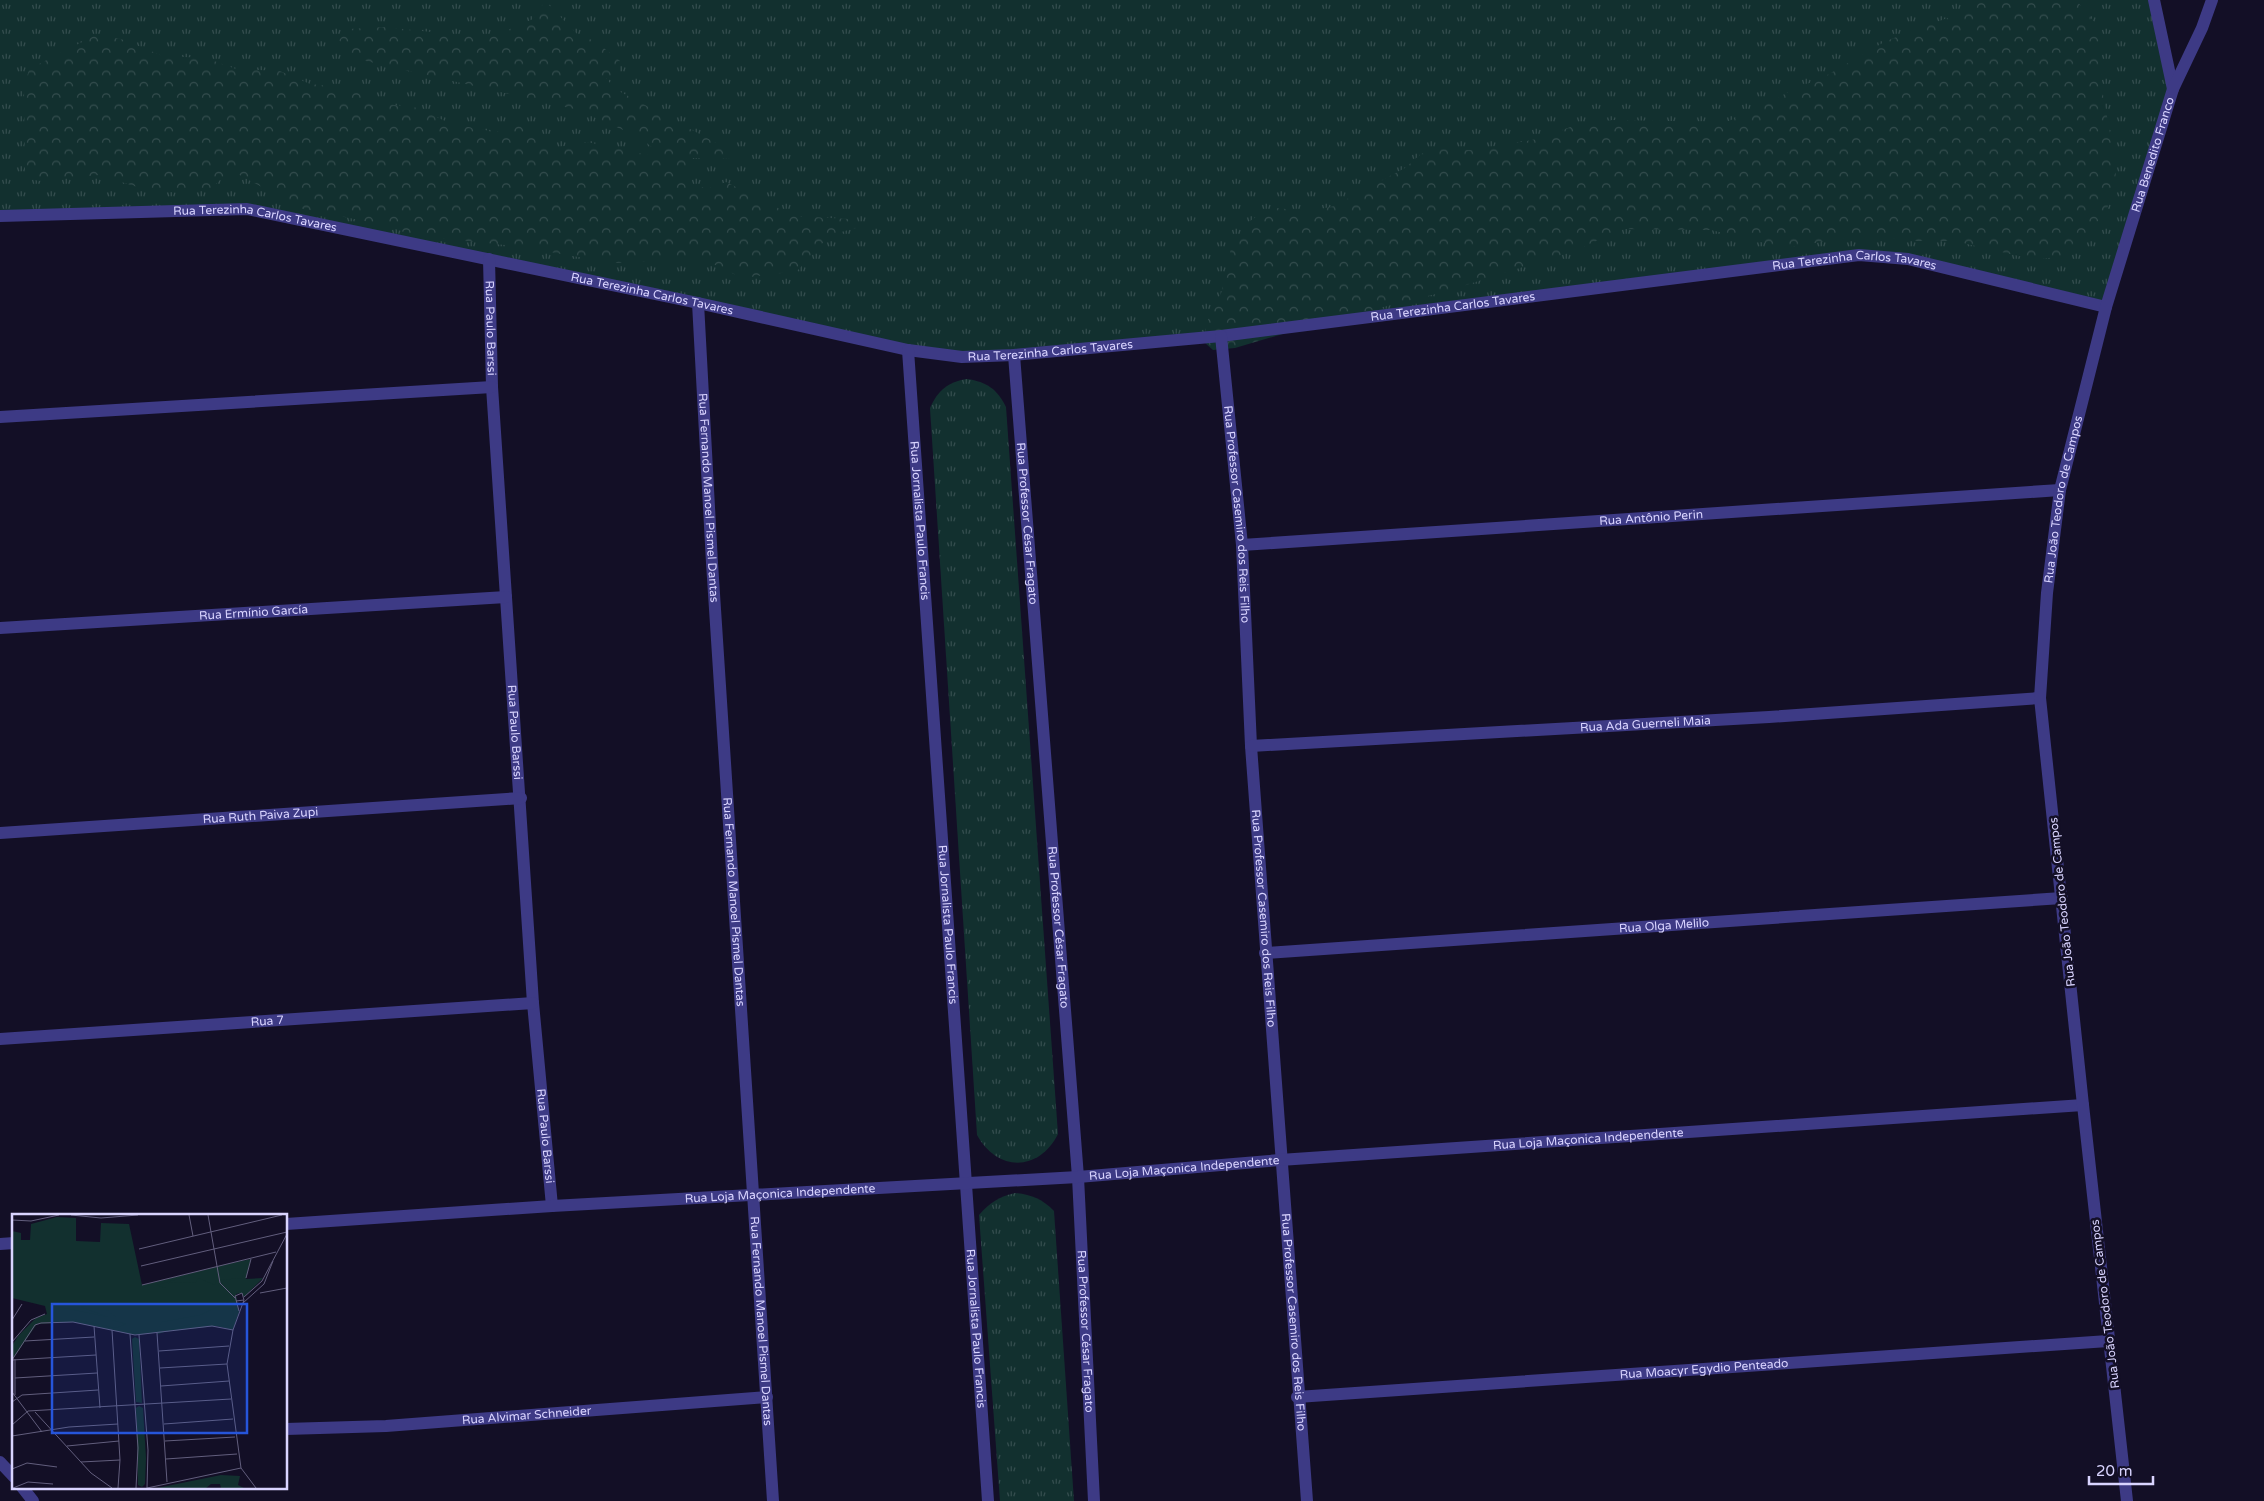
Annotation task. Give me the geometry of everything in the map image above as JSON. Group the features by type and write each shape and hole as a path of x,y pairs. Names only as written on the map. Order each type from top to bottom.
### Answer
{"street":[{"name":"Rua Benedito Franco","path":"2106,306 2173,89 2154,0"},
{"path":"2173,89 2202,28 2212,0"},
{"name":"Rua Terezinha Carlos Tavares","path":"0,216 247,209 698,303 908,350 962,357 1014,355 1221,336 1859,255 1908,259 2106,306"},
{"name":"Rua Paulo Barssi","path":"489,259 492,387 533,1003 552,1206"},
{"name":"Rua Fernando Manoel Pismel Dantas","path":"698,303 712,563 773,1501"},
{"name":"Rua João Teodoro de Campos","path":"2106,306 2060,490 2047,593 2040,698 2082,1105 2127,1501"},
{"name":"Rua Professor Casemiro dos Reis Filho","path":"1221,336 1242,545 1251,746 1265,953 1297,1397 1307,1501"},
{"name":"Rua Jornalista Paulo Francis","path":"908,350 988,1501"},
{"name":"Rua Professor César Fragato","path":"1014,355 1078,1177 1094,1501"},
{"path":"0,417 492,387"},
{"name":"Rua Antônio Perin","path":"1242,545 2060,490"},
{"name":"Rua Ermínio García","path":"0,628 506,597"},
{"name":"Rua Ada Guerneli Maia","path":"1251,746 1769,717 2040,698"},
{"name":"Rua Ruth Paiva Zupi","path":"0,833 520,798"},
{"name":"Rua Olga Melilo","path":"1265,953 2062,898"},
{"name":"Rua 7","path":"0,1039 533,1003"},
{"name":"Rua Loja Maçonica Independente","path":"288,1224 552,1206 1078,1177 1280,1160 2082,1105"},
{"name":"Rua Moacyr Egydio Penteado","path":"1297,1397 2108,1341"},
{"name":"Rua Alvimar Schneider","path":"288,1429 386,1426 767,1397"},
{"path":"23,1488 33,1501"}],"green space":[{"path":"0,0 2154,0 2173,89 2106,307 1882,256 1221,336 962,357 247,209 0,216"},
{"path":"1985,0 2076,0 2100,29 2102,89 2116,166 2115,188 2106,211 2081,242 2062,256 2036,260 1954,241 1907,241 1869,234 1785,248 1711,230 1622,229 1577,250 1444,292 1367,311 1324,314 1286,333 1235,348 1213,350 1205,343 1206,324 1222,291 1231,248 1247,223 1265,211 1278,208 1307,212 1334,206 1405,168 1421,154 1433,149 1472,150 1510,144 1542,138 1573,126 1612,120 1726,122 1758,109 1790,91 1822,78 1886,41 1950,17"},
{"path":"545,1 578,35 595,41 620,61 620,72 606,78 615,89 739,155 733,159 692,158 687,175 693,184 707,189 726,182 794,216 849,219 856,221 856,228 830,235 797,271 742,278 703,259 613,263 515,246 415,236 384,225 300,208 236,173 227,173 212,188 186,193 150,191 99,175 38,181 25,176 24,89 29,69 96,35 121,39 163,56 206,58 236,69 280,71 310,84 365,90 385,104 414,107 452,124 496,132 522,123 530,127 537,143 549,149 587,142 653,156 653,148 639,137 578,110 366,61 349,53 339,40 349,29 384,27 489,38 533,19"},
{"path":"967,379 991,387 999,395 1006,407 1058,1134 1050,1146 1040,1155 1029,1161 1018,1163 1006,1161 995,1156 985,1147 977,1135 930,408 936,396 944,388 954,382"},
{"path":"1015,1193 1036,1198 1054,1211 1074,1501 1000,1501 979,1215 995,1201"}]}
